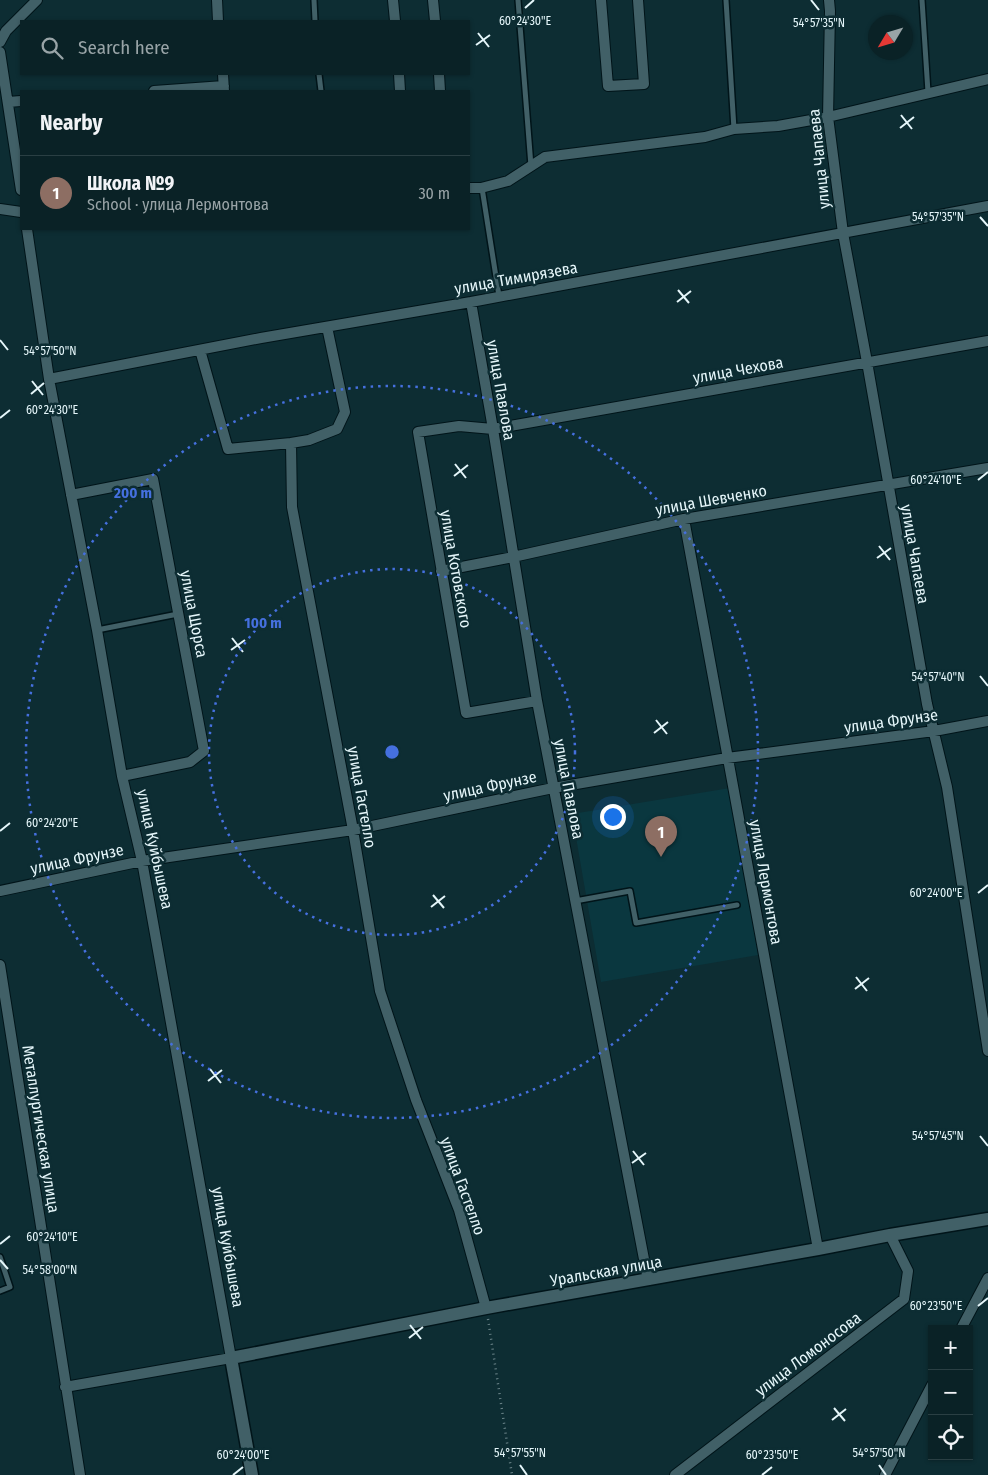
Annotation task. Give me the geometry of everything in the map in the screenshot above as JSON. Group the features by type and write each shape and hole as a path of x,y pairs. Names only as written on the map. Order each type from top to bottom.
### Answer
{"street":[{"path":"0,42 6,31 37,0"},
{"path":"216,0 218,20"},
{"path":"393,0 395,20"},
{"path":"433,0 435,20"},
{"path":"601,0 608,86 644,84 638,0"},
{"name":"улица Чапаева","path":"829,0 828,117 843,233 927,704 947,787 988,1051"},
{"path":"0,52 20,183"},
{"path":"189,90 224,89 223,75"},
{"path":"399,75 400,90"},
{"path":"439,75 440,90"},
{"path":"470,188 482,188 508,181 545,157 705,137 734,129 778,126 828,117 988,79"},
{"path":"8,102 20,101"},
{"name":"улица Тимирязева","path":"49,379 261,338 471,302 988,206"},
{"path":"0,210 20,212"},
{"name":"улица Куйбышева","path":"27,230 49,379 97,630 122,776 142,861 252,1475"},
{"name":"улица Павлова","path":"471,302 553,788 648,1280"},
{"path":"200,350 228,449 291,444 310,440 337,429 345,412 327,327"},
{"name":"улица Чехова","path":"493,428 988,341"},
{"name":"улица Котовского","path":"493,428 459,426 418,432 466,713 538,701"},
{"name":"улица Гастелло","path":"291,444 292,507 353,830 380,992 416,1100 459,1210 486,1308"},
{"name":"улица Шевченко","path":"441,571 684,519 988,468"},
{"name":"улица Щорса","path":"71,495 153,479 204,751 190,762 122,776"},
{"name":"улица Лермонтова","path":"684,519 818,1250"},
{"name":"улица Фрунзе","path":"0,891 142,861 353,830 553,788 728,758 934,731 988,721"},
{"name":"Металлургическая улица","path":"0,965 80,1475"},
{"name":"Уральская улица","path":"231,1358 486,1308 988,1219"},
{"name":"улица Ломоносова","path":"675,1475 904,1299 908,1271 890,1235"},
{"path":"964,1325 988,1278"},
{"path":"66,1387 231,1358"},
{"path":"885,1475 928,1393"}],"lane":[{"path":"314,0 315,20"},
{"path":"518,0 531,166"},
{"path":"726,0 734,129"},
{"path":"922,0 928,92"},
{"path":"320,75 321,90"},
{"path":"482,188 499,296"},
{"path":"97,630 178,614"},
{"path":"575,902 630,891 636,923 737,905"},
{"path":"0,1257 10,1287 0,1291"}],"path":[{"path":"486,1308 512,1475"}],"shaded area":[{"path":"730,788 758,955 601,982 572,814"}],"place":[{"name":"Школа №9","path":"661,857"}]}
